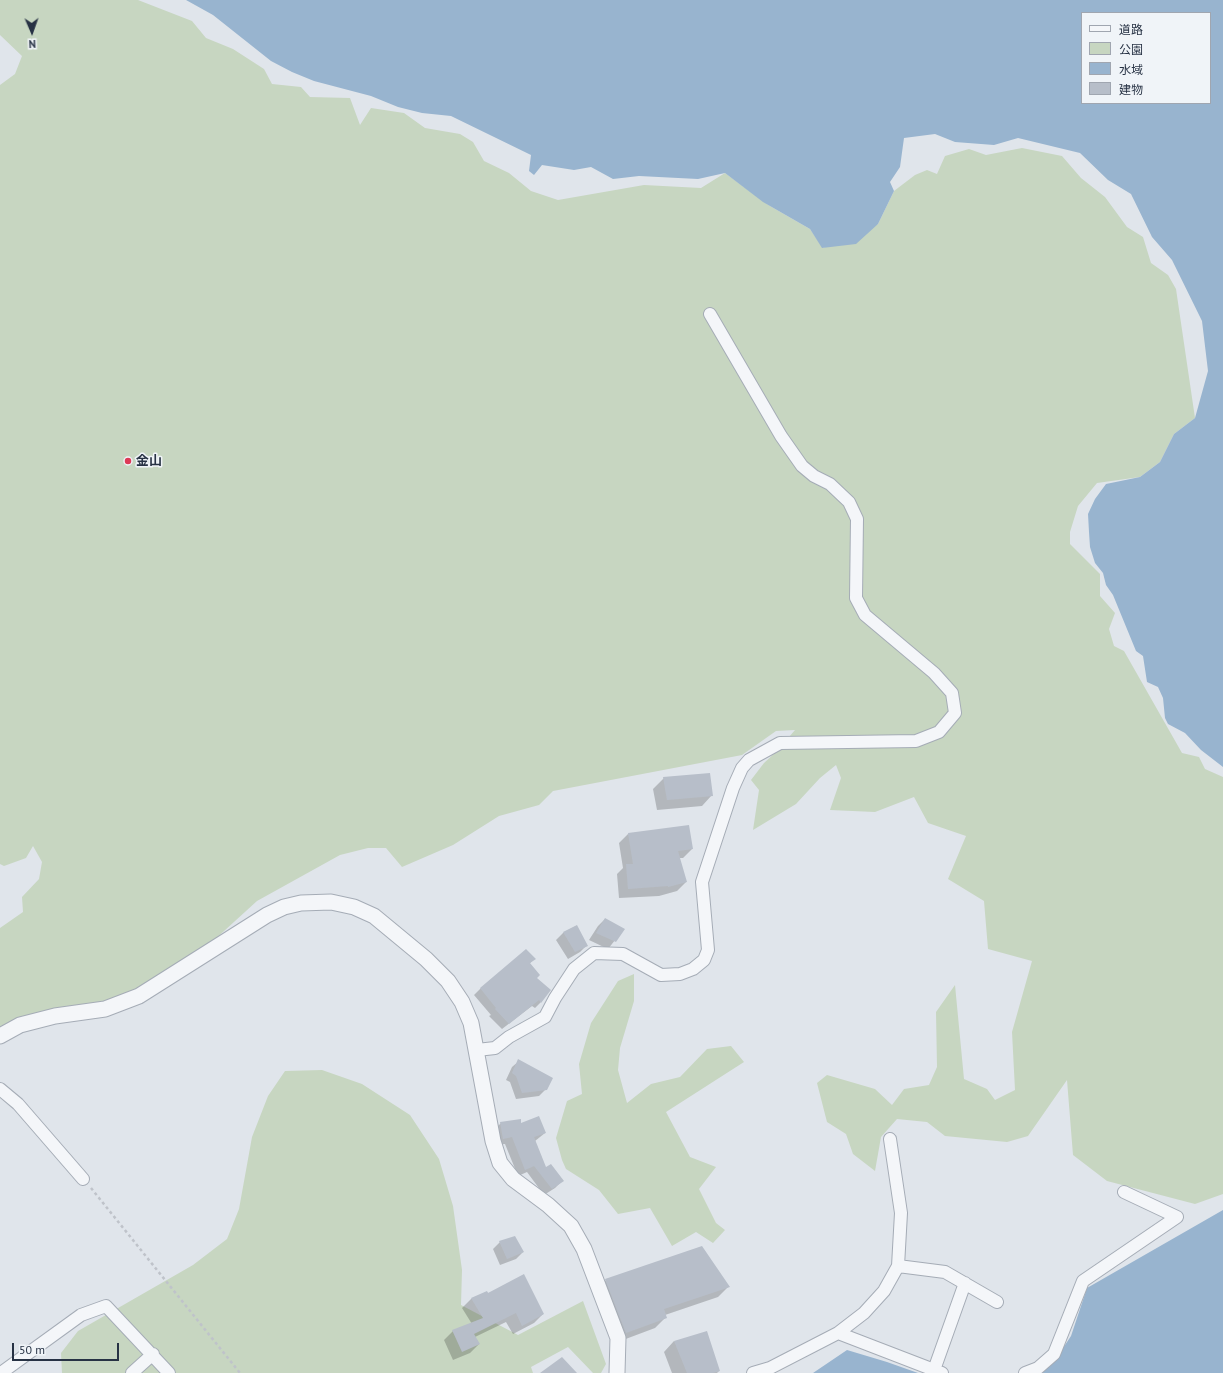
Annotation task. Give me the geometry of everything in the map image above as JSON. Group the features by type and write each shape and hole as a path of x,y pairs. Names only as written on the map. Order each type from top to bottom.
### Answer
{"street":[{"path":"477,1050 495,1048 545,1017 555,998 574,969 594,953 623,954 661,975 680,974 693,969 704,960 708,950 702,882 733,788 742,768 749,760 780,743 916,741 939,732 955,713 952,693 934,673 864,615 856,598 857,519 849,502 830,484 814,476 802,466 777,430 710,314"},
{"path":"0,1036 20,1025 55,1016 105,1009 139,996 267,915 284,907 301,903 331,902 354,907 374,916 402,938 442,976 462,1002 471,1023 493,1141 500,1163 513,1179 548,1205 571,1226 584,1249 618,1338 617,1373"},
{"path":"0,1089 18,1104 83,1179"},
{"path":"753,1373 770,1368 838,1333 864,1313 884,1291 898,1266 901,1214 890,1139"},
{"path":"1025,1373 1038,1368 1054,1354 1083,1281 1177,1217 1124,1192"},
{"path":"898,1266 945,1272 997,1302"},
{"path":"838,1333 938,1371 965,1283"},
{"path":"1,1373 81,1315 106,1306 170,1373"},
{"path":"132,1373 153,1354"}],"path":[{"path":"83,1179 240,1373"}],"green space":[{"path":"0,0 138,0 192,21 206,38 233,49 264,69 272,84 301,87 310,97 350,98 360,125 371,108 404,113 425,128 460,134 473,142 484,161 509,173 531,191 558,200 644,185 701,188 725,173 770,206 810,229 823,248 878,224 894,191 915,175 927,170 937,174 945,156 969,149 986,155 1022,148 1062,156 1081,178 1105,197 1127,227 1143,237 1151,263 1168,275 1176,289 1195,418 1174,434 1160,462 1140,477 1097,483 1078,506 1070,532 1070,544 1100,574 1100,596 1115,613 1109,629 1114,646 1124,651 1182,753 1199,757 1205,769 1223,777 1223,1194 1195,1204 1107,1181 1073,1155 1067,1080 1028,1136 1007,1142 945,1136 927,1122 897,1119 881,1137 875,1171 853,1154 846,1134 827,1122 817,1083 827,1075 875,1089 892,1105 904,1089 929,1085 937,1067 936,1012 955,985 964,1079 987,1089 995,1100 1015,1090 1012,1032 1032,961 988,949 984,901 948,879 966,836 928,823 914,797 875,812 830,810 841,778 836,765 820,778 796,804 753,830 759,790 751,780 764,763 777,751 795,730 776,731 742,755 553,791 539,805 499,816 453,845 402,867 386,848 368,848 340,855 257,901 156,993 0,1029 0,928 23,912 22,897 39,879 42,862 33,846 26,858 4,866 0,864 0,85 15,74 22,56 0,35"},
{"path":"634,974 634,1001 620,1048 618,1070 627,1103 651,1084 680,1077 707,1049 731,1046 744,1062 666,1112 690,1157 716,1167 699,1189 716,1223 725,1230 713,1243 696,1232 672,1246 650,1208 618,1214 599,1190 566,1169 562,1160 556,1138 567,1101 582,1094 579,1064 591,1023 618,981"},
{"path":"322,1070 362,1084 410,1115 439,1159 453,1206 462,1270 461,1305 518,1335 583,1301 606,1364 601,1373 593,1373 568,1347 531,1367 533,1373 62,1373 61,1353 78,1331 193,1265 227,1239 239,1209 252,1137 268,1096 285,1071"}],"water":[{"path":"186,0 1223,0 1223,767 1201,750 1185,733 1168,724 1165,718 1163,698 1158,687 1147,682 1143,656 1136,651 1113,595 1106,585 1103,573 1095,563 1090,547 1088,514 1095,499 1106,484 1140,477 1160,462 1174,434 1195,418 1208,371 1202,321 1172,260 1152,237 1131,194 1108,180 1080,153 1018,138 994,145 955,142 935,134 904,138 900,167 890,182 894,191 878,224 856,244 822,248 810,229 763,202 725,173 698,179 639,176 613,179 591,167 574,170 542,165 534,175 529,171 531,155 451,116 422,113 398,107 371,96 314,81 271,61 213,15"},
{"path":"1223,1210 1223,1373 1040,1373 1053,1363 1071,1336 1087,1288"},
{"path":"847,1350 887,1362 918,1373 813,1373"}],"building":[{"path":"710,773 713,796 667,800 663,777"},
{"path":"689,825 693,849 678,851 687,882 668,887 628,889 626,864 633,864 628,833"},
{"path":"605,918 625,929 616,942 596,933"},
{"path":"577,925 588,946 575,952 563,932"},
{"path":"526,949 536,959 530,963 540,975 537,978 551,990 541,1003 539,1000 509,1024 495,1009 496,1008 480,988"},
{"path":"518,1059 553,1078 547,1090 522,1093 516,1076 512,1073"},
{"path":"539,1116 546,1133 534,1137 546,1167 551,1164 564,1181 552,1189 534,1166 525,1170 512,1137 503,1139 500,1122 521,1119 521,1123"},
{"path":"515,1236 524,1252 507,1259 499,1241"},
{"path":"702,1246 730,1287 664,1309 667,1318 626,1333 605,1279"},
{"path":"524,1274 544,1314 522,1326 516,1313 474,1334 480,1344 462,1352 452,1330 483,1318 471,1298 487,1291 488,1293"},
{"path":"707,1331 720,1371 713,1373 687,1373 674,1341"},
{"path":"562,1357 577,1373 540,1373"}],"place":[{"name":"金山","path":"128,461"}]}
